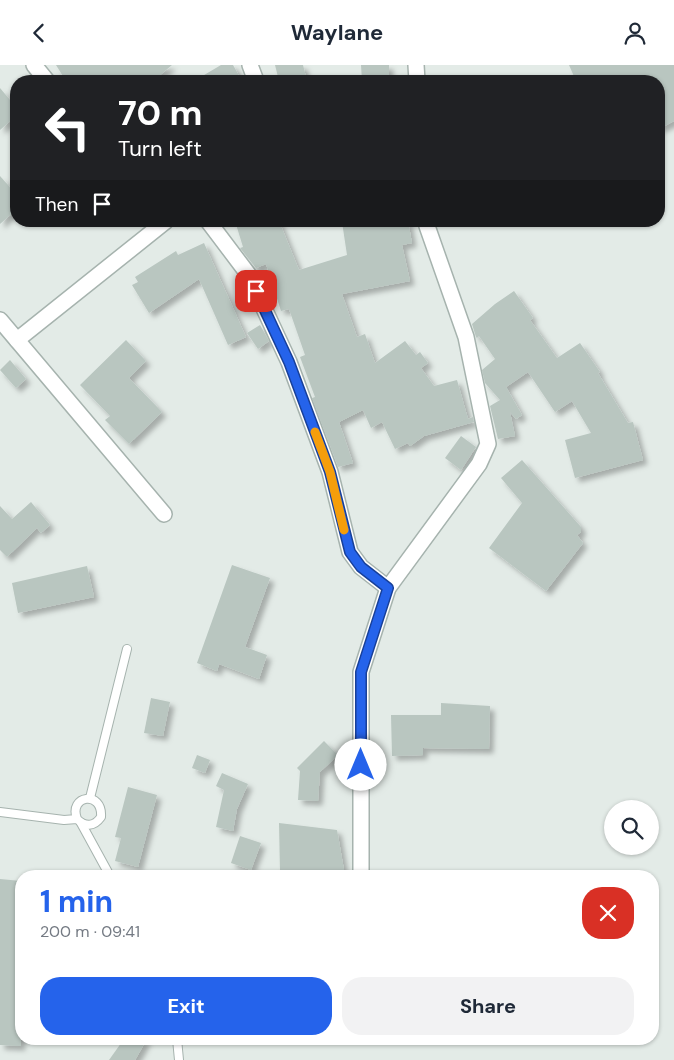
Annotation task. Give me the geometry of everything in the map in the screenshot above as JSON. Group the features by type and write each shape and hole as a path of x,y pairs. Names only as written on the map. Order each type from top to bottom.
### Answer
{"street":[{"path":"34,65 42,75"},
{"path":"17,340 158,227"},
{"path":"213,227 248,274 289,362 330,472 350,552 361,567 388,588"},
{"path":"361,870 361,672 388,588 479,464 488,444 466,337 427,227"},
{"path":"0,320 164,514"}],"lane":[{"path":"90,799 127,649"},
{"path":"0,812 79,821 86,825 92,825 98,822 101,817 100,805 96,801 84,799 75,807 75,813 79,821 107,870"},
{"path":"178,1045 179,1060"}],"building":[{"path":"56,65 172,65 160,75 62,75"},
{"path":"221,65 233,65 239,75 204,75"},
{"path":"275,65 303,65 306,75 278,75"},
{"path":"361,65 389,65 389,75 362,75"},
{"path":"569,65 674,65 674,121 665,126 665,75 573,75"},
{"path":"0,88 10,100 10,121 0,130"},
{"path":"0,176 10,187 10,215 0,224"},
{"path":"237,227 281,227 299,270 347,255 343,227 409,227 412,243 402,245 410,281 342,294 357,337 365,334 375,363 405,341 416,355 420,352 428,363 421,368 434,386 457,380 468,419 473,417 474,422 424,436 410,446 408,443 395,449 382,422 371,428 363,410 339,422 353,463 338,467 312,398 315,397 300,357 305,355 289,309 281,311 266,264 256,268 240,248 243,247"},
{"path":"204,243 246,337 228,345 199,279 149,313 132,285 138,282 135,277 176,251 178,255"},
{"path":"514,291 533,318 530,320 557,358 580,343 600,372 598,373 628,423 633,422 643,460 575,478 565,440 591,433 572,401 555,412 528,372 506,387 522,415 516,419 510,412 515,436 498,439 490,406 500,400 485,383 482,370 495,359 479,336 476,337 472,324 495,304"},
{"path":"260,325 269,341 258,349 247,333"},
{"path":"126,340 146,361 129,378 162,412 129,444 105,420 110,416 80,385"},
{"path":"10,360 26,379 16,388 0,370"},
{"path":"461,436 476,447 461,470 445,458"},
{"path":"522,460 581,527 581,532 577,535 583,543 546,591 489,548 522,503 501,478"},
{"path":"31,502 50,525 41,533 37,528 7,557 0,550 0,506 12,519"},
{"path":"232,565 270,578 245,647 267,655 259,679 219,664 217,671 197,663"},
{"path":"87,566 94,597 18,613 12,583"},
{"path":"151,698 170,702 163,736 144,733"},
{"path":"441,703 490,706 489,749 423,748 423,755 392,756 391,715 441,715"},
{"path":"324,741 338,755 320,772 318,801 298,800 300,771 297,768"},
{"path":"197,755 210,760 205,773 192,768"},
{"path":"222,773 248,784 237,809 233,831 216,827 224,790 216,786"},
{"path":"128,787 157,795 138,867 115,861 121,838 115,837"},
{"path":"279,823 337,830 344,870 280,870"},
{"path":"240,836 261,843 251,870 231,863"},
{"path":"0,879 15,880 15,1045 21,1046 0,1045"},
{"path":"120,1045 144,1045 135,1060 109,1060"}],"slow traffic":[{"path":"315,432 330,472 344,530"}],"route":[{"path":"256,291 289,362 330,472 350,552 361,567 388,588 361,672 361,765"}]}
